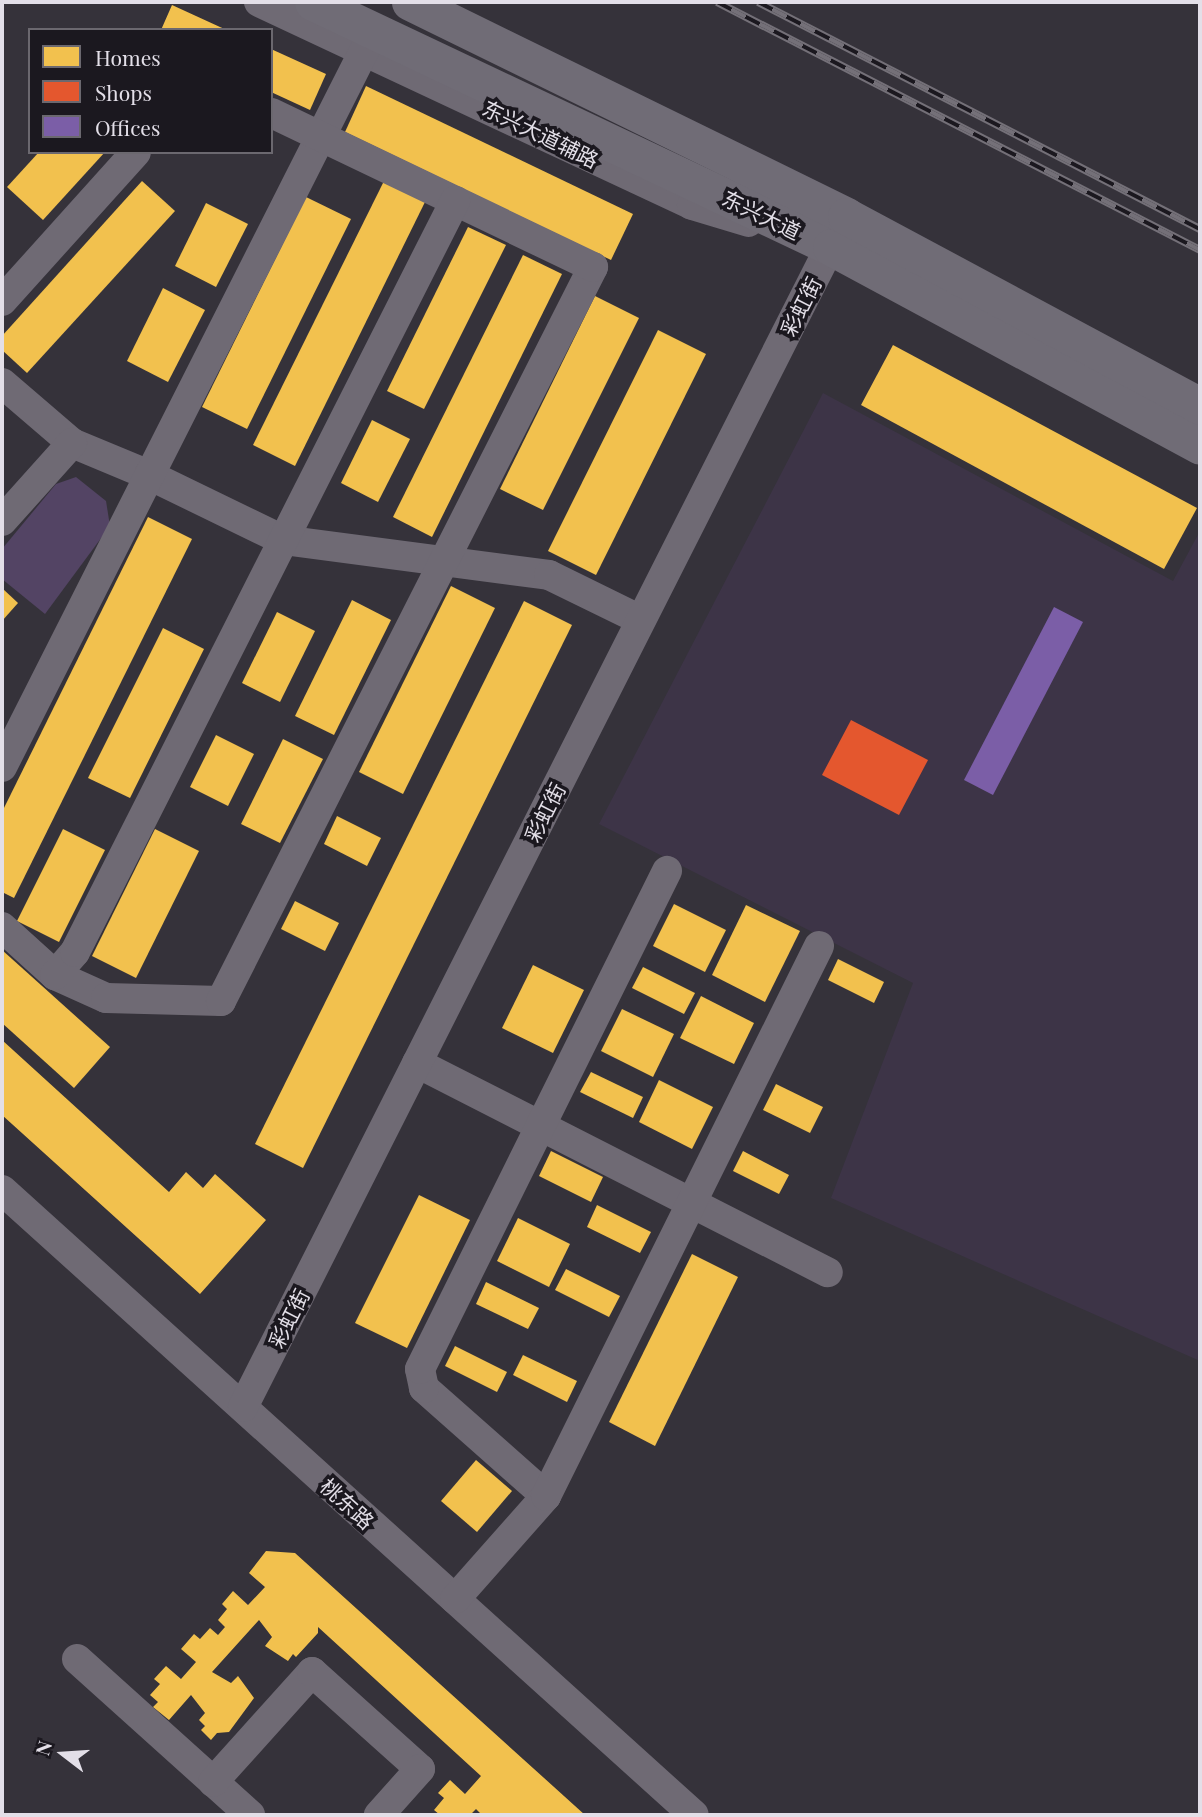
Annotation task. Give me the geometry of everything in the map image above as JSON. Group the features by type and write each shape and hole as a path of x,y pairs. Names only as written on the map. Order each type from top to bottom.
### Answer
{"main road":[{"name":"东兴大道","path":"313,2 434,69 558,116 838,231 1200,446"},
{"name":"东兴大道","path":"410,2 838,231 1200,406"}],"street":[{"name":"东兴大道辅路","path":"259,2 365,49 434,69 589,155 692,205 838,231"},
{"path":"2,767 365,49"},
{"path":"2,927 55,975 106,998 221,1001 593,267 273,114"},
{"path":"558,116 589,155"},
{"path":"2,300 134,154"},
{"path":"55,975 75,952 455,201"},
{"name":"彩虹街","path":"243,1407 838,231"},
{"path":"2,383 72,443 149,475 283,540 445,558 549,575 641,620"},
{"path":"2,521 72,443"},
{"path":"546,1496 424,1388 420,1369 667,871"},
{"path":"455,1599 546,1496 819,946"},
{"path":"417,1063 828,1272"},
{"name":"桃东路","path":"2,1190 694,1815"},
{"path":"77,1659 250,1815"},
{"path":"214,1782 312,1672 420,1769 379,1815"}],"shaded area":[{"path":"823,393 1173,581 1200,531 1200,1361 831,1198 913,983 599,824"},
{"path":"76,477 106,501 110,526 45,614 2,579 2,549 56,484"}],"building: Homes":[{"path":"172,5 222,28 162,28"},
{"path":"273,50 326,74 310,110 273,93"},
{"path":"366,86 633,214 611,260 345,132"},
{"path":"37,154 103,154 43,220 7,187"},
{"path":"142,181 175,211 27,373 2,350 2,336"},
{"path":"384,181 425,202 295,466 253,445"},
{"path":"306,197 351,219 247,429 202,407"},
{"path":"206,203 248,224 216,287 175,266"},
{"path":"468,227 506,245 424,409 387,391"},
{"path":"523,255 562,274 432,537 393,517"},
{"path":"163,288 205,310 168,382 127,361"},
{"path":"595,296 639,318 543,510 500,489"},
{"path":"658,330 706,354 596,575 548,551"},
{"path":"893,345 1197,508 1164,569 861,405"},
{"path":"372,420 410,439 378,502 341,483"},
{"path":"148,517 192,539 14,898 2,892 2,812"},
{"path":"451,586 495,608 403,794 359,772"},
{"path":"2,588 18,603 2,621"},
{"path":"352,600 391,620 334,735 295,716"},
{"path":"524,601 572,625 303,1168 255,1144"},
{"path":"277,612 315,631 280,702 242,683"},
{"path":"163,628 204,649 130,798 88,778"},
{"path":"216,735 254,754 228,806 190,787"},
{"path":"283,739 323,759 280,843 241,824"},
{"path":"337,816 381,838 367,866 324,844"},
{"path":"63,829 105,850 59,942 17,921"},
{"path":"155,829 199,851 136,978 92,956"},
{"path":"295,901 339,923 325,951 281,929"},
{"path":"674,904 726,930 705,972 653,946"},
{"path":"746,905 800,931 765,1002 712,975"},
{"path":"2,950 110,1047 74,1088 2,1023"},
{"path":"838,959 884,982 874,1003 828,980"},
{"path":"533,965 584,990 553,1053 502,1028"},
{"path":"643,967 695,993 684,1014 632,988"},
{"path":"701,996 754,1023 734,1064 680,1038"},
{"path":"622,1009 674,1034 653,1077 601,1051"},
{"path":"2,1040 169,1192 186,1172 203,1188 215,1174 266,1220 200,1294 2,1115"},
{"path":"591,1072 643,1097 633,1118 580,1092"},
{"path":"659,1080 713,1107 692,1149 639,1122"},
{"path":"776,1084 823,1107 810,1133 763,1110"},
{"path":"551,1151 603,1177 591,1202 539,1176"},
{"path":"743,1151 789,1175 779,1194 733,1171"},
{"path":"419,1195 470,1220 407,1348 355,1323"},
{"path":"597,1205 651,1232 640,1253 587,1227"},
{"path":"518,1218 570,1244 549,1287 497,1261"},
{"path":"692,1254 738,1277 655,1446 609,1422"},
{"path":"566,1269 620,1296 609,1317 555,1290"},
{"path":"486,1282 539,1308 528,1329 476,1304"},
{"path":"455,1346 507,1372 497,1392 445,1366"},
{"path":"523,1355 577,1381 567,1402 513,1375"},
{"path":"476,1460 512,1491 477,1532 441,1501"},
{"path":"266,1551 295,1553 585,1815 482,1815 476,1809 470,1815 440,1815 434,1810 444,1798 438,1793 450,1780 465,1794 481,1776 318,1627 318,1633 296,1657 293,1654 288,1661 265,1646 272,1637 259,1620 212,1672 231,1683 238,1676 254,1698 229,1732 217,1733 211,1740 201,1730 205,1726 199,1720 205,1713 191,1695 169,1720 153,1707 158,1702 150,1695 160,1684 154,1679 166,1666 181,1679 196,1662 181,1649 194,1634 200,1639 210,1628 218,1635 225,1627 218,1620 227,1609 222,1604 233,1591 248,1605 265,1587 249,1573"}],"building: Shops":[{"path":"851,720 928,760 899,815 822,775"}],"building: Offices":[{"path":"1054,607 1083,622 993,795 964,780"}],"railway":[{"path":"717,2 1200,250"},
{"path":"758,2 1200,229"}]}
